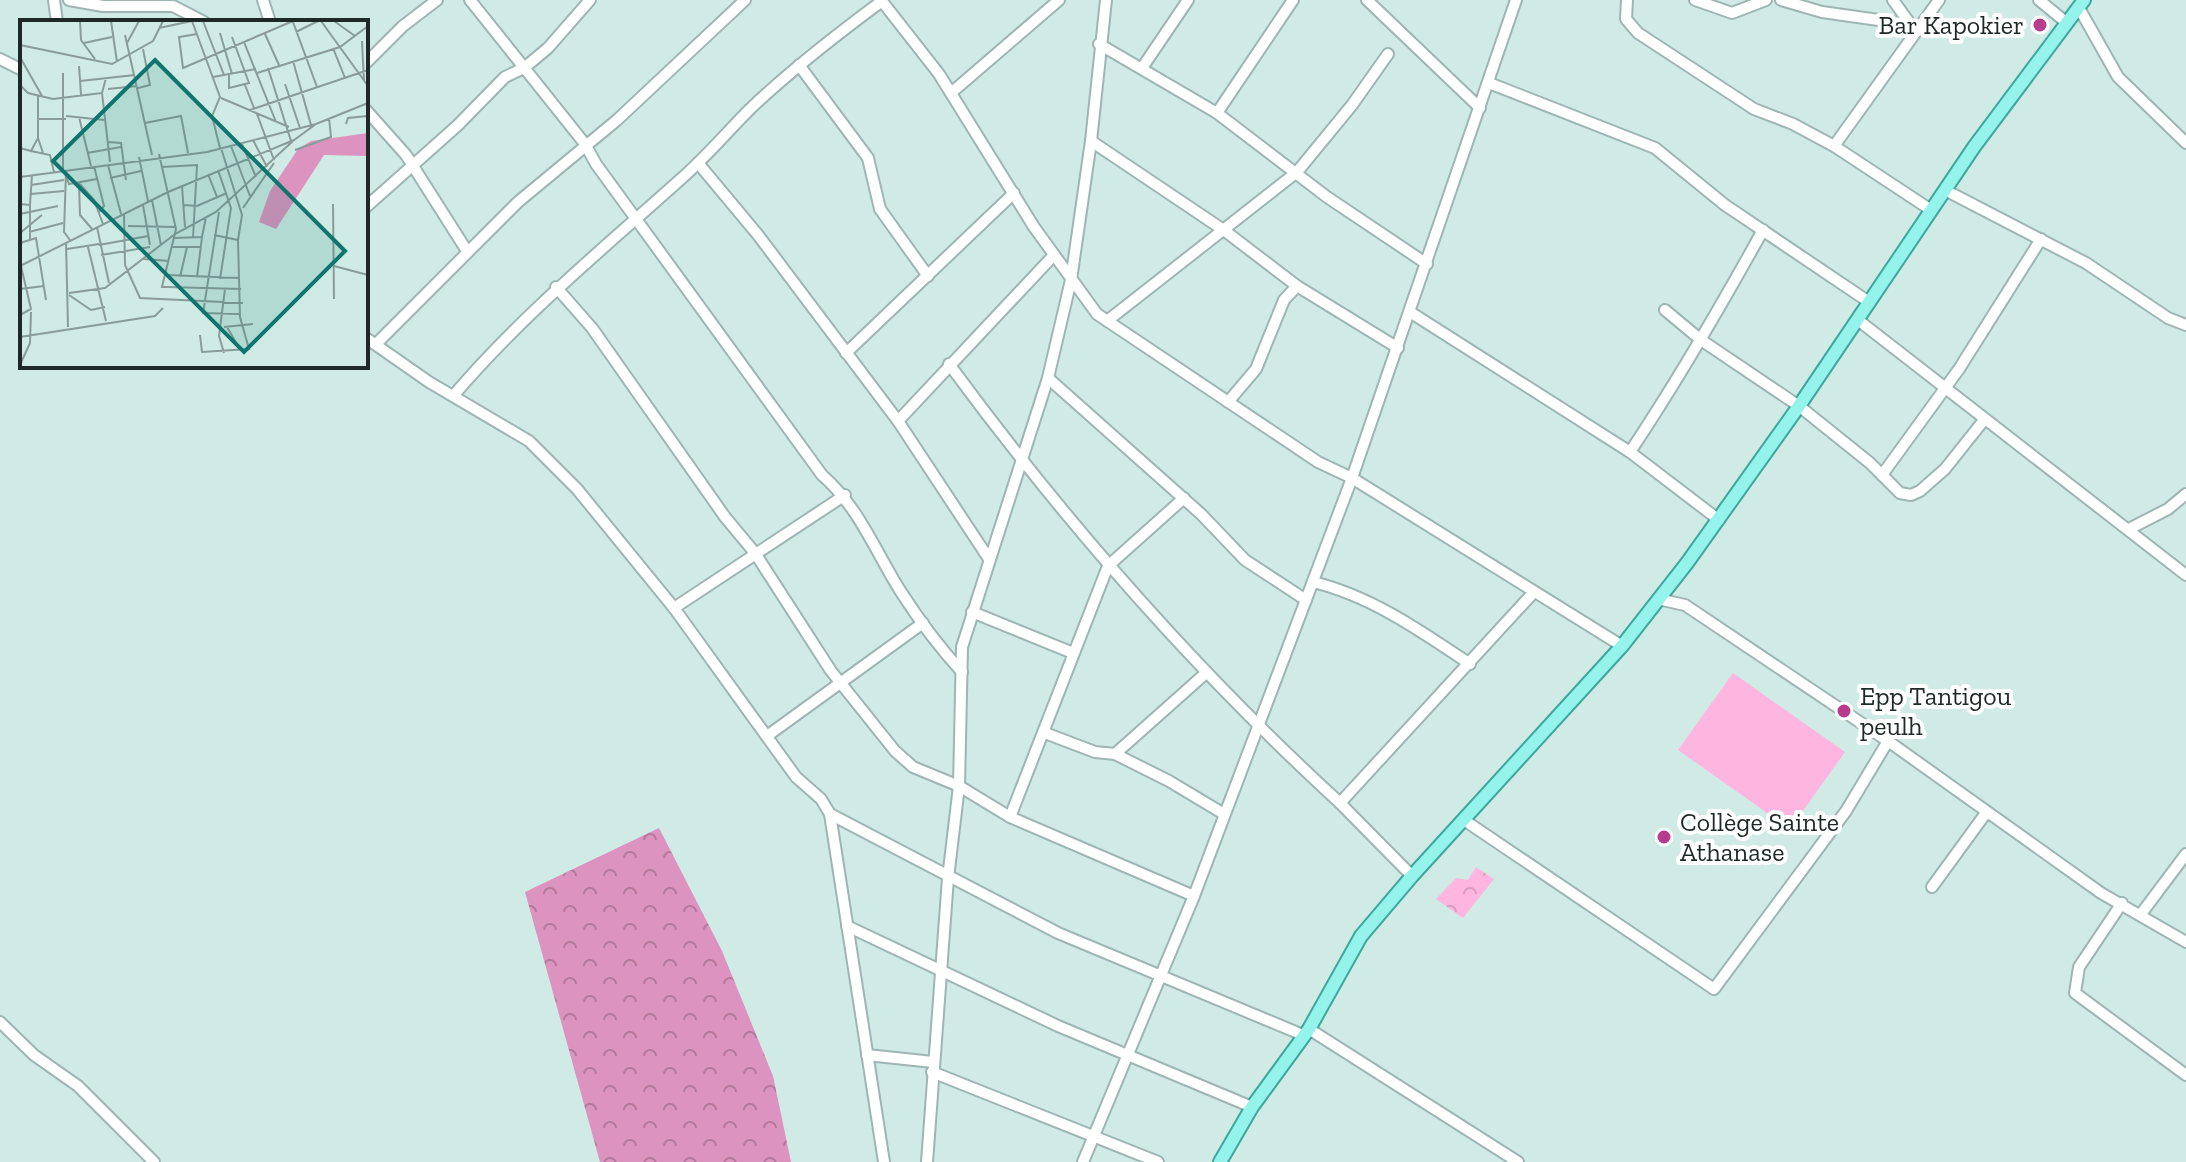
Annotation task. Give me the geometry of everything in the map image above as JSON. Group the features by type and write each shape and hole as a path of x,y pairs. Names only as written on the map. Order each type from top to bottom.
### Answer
{"main road":[{"path":"1220,1162 1252,1107 1306,1032 1361,936 1622,646 1719,520 1945,190 2082,4"}],"street":[{"path":"54,0 57,20"},
{"path":"69,0 103,6 173,6 200,20"},
{"path":"263,0 269,20"},
{"path":"368,61 403,26 437,0"},
{"path":"470,0 585,144 596,164 822,475 845,495 923,623 962,672"},
{"path":"368,205 458,125 505,77 524,68 548,48 590,0"},
{"path":"376,344 467,251 585,144 617,120 745,0"},
{"path":"951,93 1059,0"},
{"path":"927,1162 948,878 959,786 962,647 1048,378 1071,280 1091,141 1106,0"},
{"path":"1142,68 1188,0"},
{"path":"1217,113 1293,0"},
{"path":"1367,0 1480,108"},
{"path":"1083,1162 1130,1057 1194,896 1352,478 1516,0"},
{"path":"1627,0 1626,19 1638,33 1754,109 1793,124 1834,146 1931,210"},
{"path":"1695,0 1732,13 1766,0"},
{"path":"1781,0 1822,12 1916,25"},
{"path":"1893,0 1916,25"},
{"path":"1834,146 1916,25 1939,0"},
{"path":"2039,0 2050,5 2067,23"},
{"path":"453,396 489,353 556,287 698,163 749,109 881,1 901,22 951,93 1082,298 1107,321 1318,462 1352,478 1622,646"},
{"path":"2082,4 2118,77 2186,143"},
{"path":"1099,44 1217,113 1327,197 1427,264"},
{"path":"1107,321 1297,172 1352,105 1388,54"},
{"path":"0,59 20,69"},
{"path":"799,65 868,158 880,209 928,276"},
{"path":"1489,83 1655,148 1763,230 1869,302"},
{"path":"368,112 412,165 467,251"},
{"path":"1091,141 1225,231 1297,286 1398,348"},
{"path":"698,163 758,235 898,421 989,559"},
{"path":"1945,190 2086,263 2168,318 2186,325"},
{"path":"846,353 1014,193"},
{"path":"1630,452 1676,374 1701,340 1763,230"},
{"path":"1882,475 1945,388 2041,239"},
{"path":"898,421 1054,255"},
{"path":"1228,402 1256,369 1284,300 1297,286"},
{"path":"556,287 592,328 725,517 755,553 806,637 840,684 895,751 913,767 959,786 1010,817 1194,896"},
{"path":"1665,310 1701,340 1799,406 1900,493 1911,495 1920,491 1945,469 1984,420"},
{"path":"1410,312 1630,452 1719,520"},
{"path":"1858,320 1984,420 2065,477 2186,575"},
{"path":"368,339 453,396 529,441 577,489 674,608 796,777 821,799 830,814 884,1162"},
{"path":"949,364 1021,462 1108,566 1258,728 1340,803 1412,876"},
{"path":"1048,378 1184,498 1245,560 1306,600"},
{"path":"2129,529 2168,509 2186,494"},
{"path":"674,608 845,495"},
{"path":"1010,817 1108,566 1184,498"},
{"path":"1313,582 1344,590 1394,615 1470,664"},
{"path":"1340,803 1534,592"},
{"path":"1658,599 1685,605 1888,741 1986,813 2186,942"},
{"path":"972,612 1073,653"},
{"path":"767,736 923,623"},
{"path":"1115,754 1206,673"},
{"path":"1045,733 1095,752 1115,754 1224,814"},
{"path":"1464,820 1714,989 1846,811 1888,741"},
{"path":"1932,887 1986,813"},
{"path":"830,814 948,878 1161,978 1306,1032 1518,1162"},
{"path":"2141,914 2186,854"},
{"path":"2122,903 2079,967 2075,993 2186,1075"},
{"path":"847,926 940,973 1252,1107"},
{"path":"0,1022 34,1055 78,1086 154,1162"},
{"path":"867,1055 933,1067 1158,1162"}],"green space":[{"path":"1733,673 1845,752 1790,829 1678,750"},
{"path":"659,828 722,951 773,1076 791,1162 600,1162 525,892"},
{"path":"1476,867 1494,879 1463,918 1436,899 1456,878 1468,880"}],"place":[{"name":"Bar Kapokier","path":"2040,25"},
{"name":"Epp Tantigou peulh","path":"1844,711"},
{"name":"Collège Sainte Athanase","path":"1664,837"}]}
